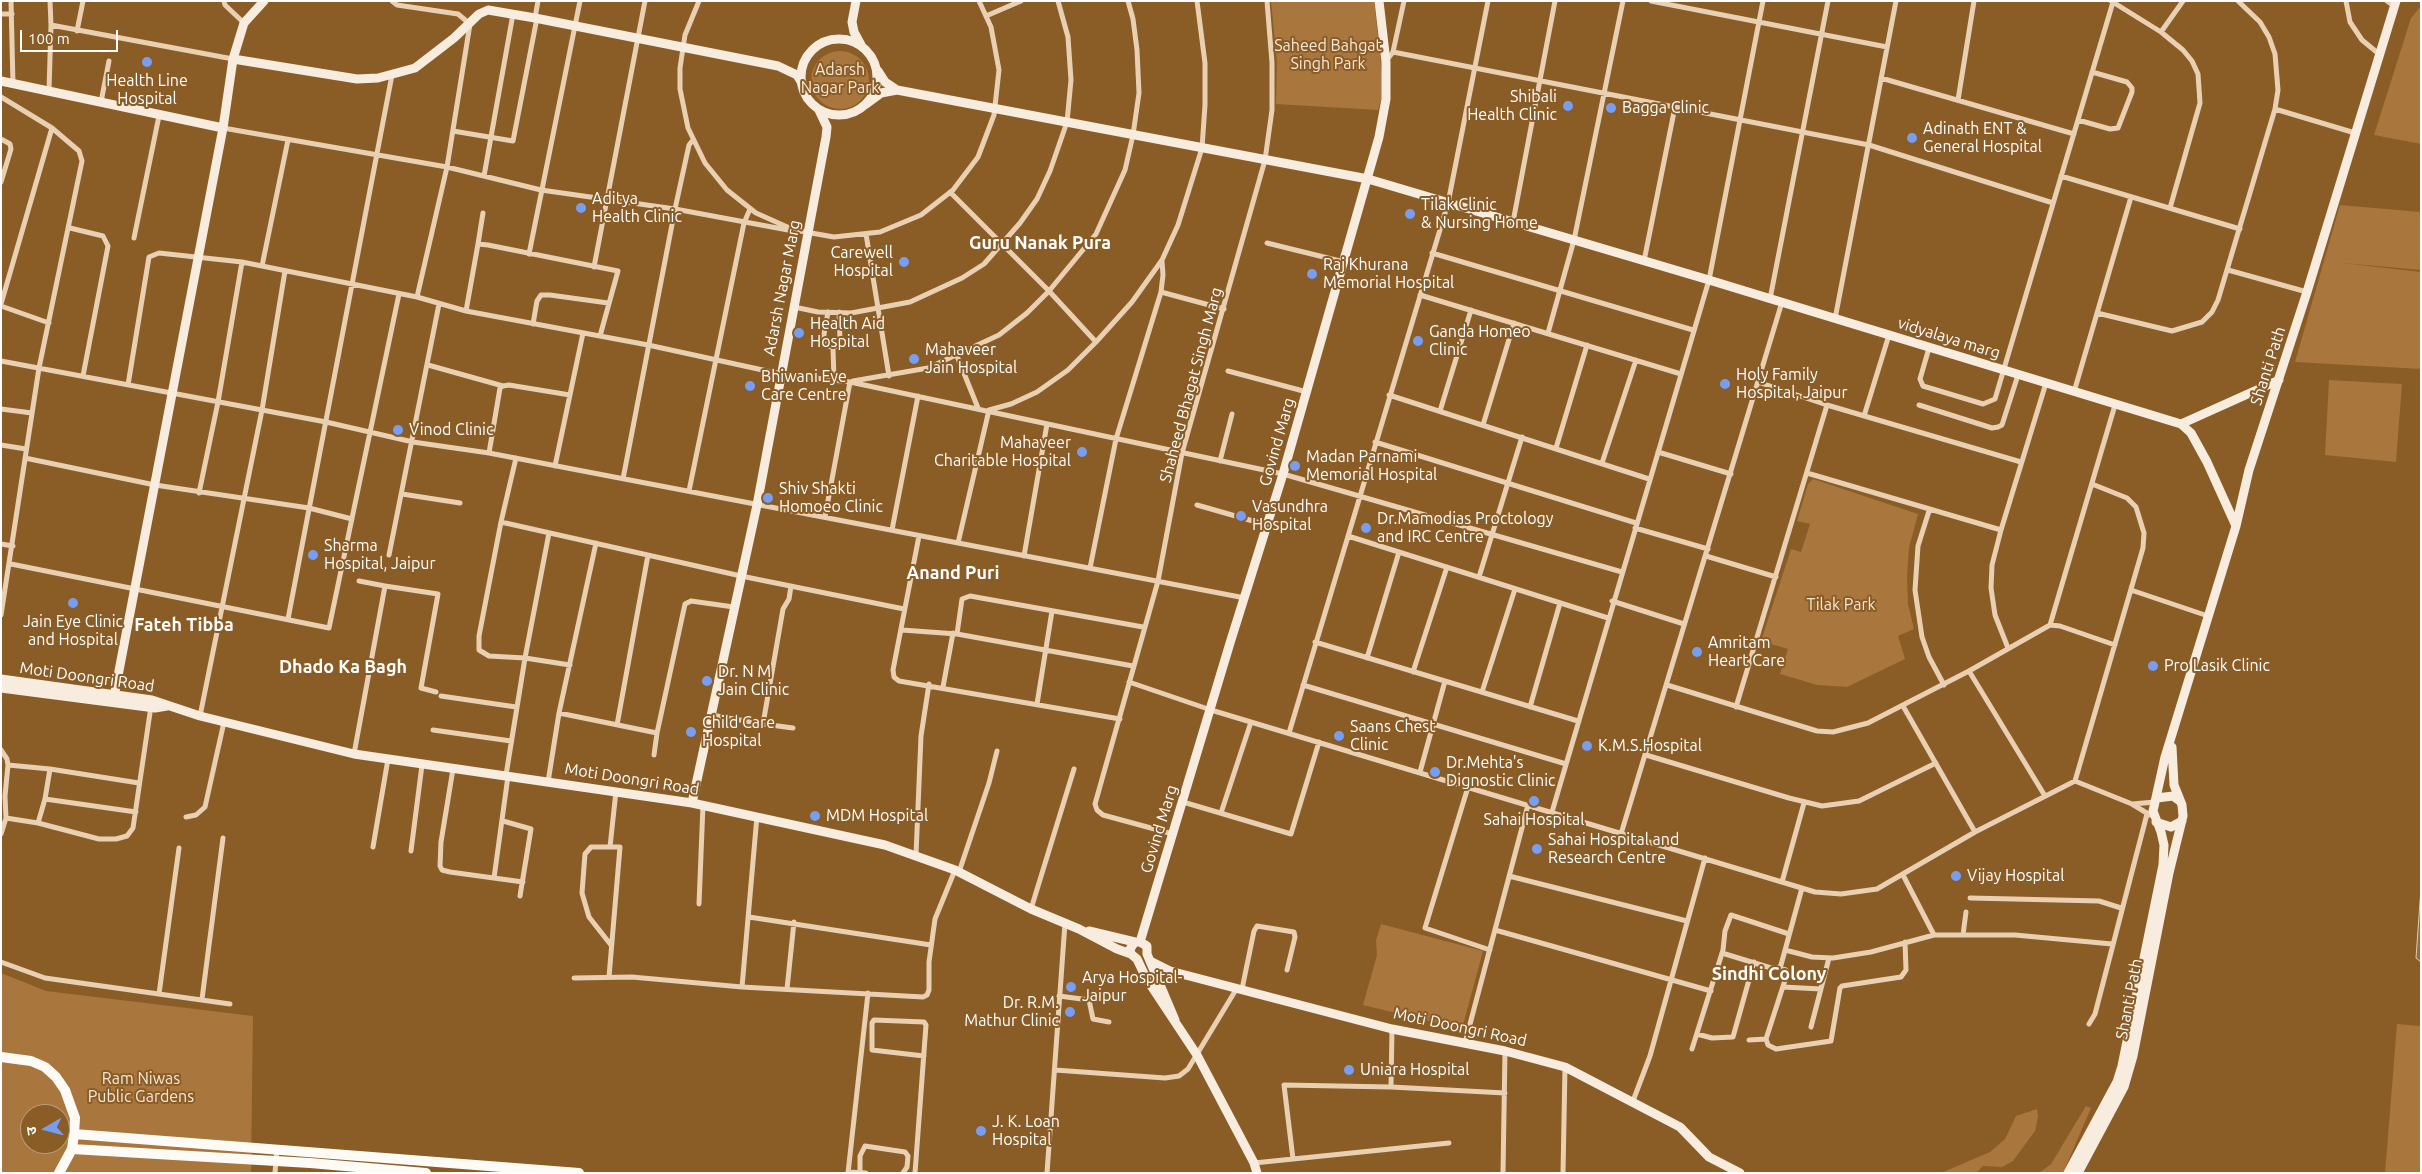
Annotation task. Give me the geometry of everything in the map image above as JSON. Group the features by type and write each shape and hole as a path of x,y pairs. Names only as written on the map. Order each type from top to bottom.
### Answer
{"main road":[{"path":"1,1057 31,1061 45,1067 56,1077 70,1103 75,1118 72,1149 59,1173"},
{"path":"74,1134 226,1144 579,1173"},
{"path":"225,1158 226,1144"},
{"path":"72,1149 276,1161 426,1173"}],"street":[{"path":"11,1 13,84"},
{"path":"49,90 50,1"},
{"path":"77,31 83,1"},
{"path":"224,1 225,5 244,23"},
{"path":"114,698 174,393 223,128 233,59 244,23 264,1"},
{"path":"392,1 397,5 458,14 470,24"},
{"path":"453,131 513,141 538,1"},
{"path":"529,254 580,1"},
{"path":"594,266 645,1"},
{"path":"699,1 691,17 683,47 680,90 683,109 693,140 715,177 750,209 772,222 808,234"},
{"path":"856,1 852,22 854,32 861,45 871,56 885,82 897,90"},
{"path":"1,81 49,90 159,116 447,167 541,190 608,198 744,223 834,237 866,234 900,225 914,218 936,204 950,192 978,157 988,136 995,109 998,70 996,46 980,1"},
{"path":"986,16 1021,1"},
{"path":"794,307 839,312 910,302 962,278 984,264 1002,244 1037,199 1061,144 1066,122 1071,80 1068,37 1058,1"},
{"path":"850,382 928,368 999,335 1027,314 1050,291 1096,234 1125,170 1133,135 1139,93 1137,50 1133,19 1128,1"},
{"path":"989,410 1011,404 1038,392 1068,370 1132,302 1162,260 1178,225 1202,148 1205,106 1205,63 1197,1"},
{"name":"Shaheed Bhagat Singh Marg","path":"1173,834 1103,815 1097,810 1095,804 1158,581 1182,453 1266,160 1272,110 1272,63 1267,1"},
{"name":"Govind Marg","path":"1134,957 1130,949 1137,942 1183,802 1268,525 1368,179 1386,99 1386,62 1379,1"},
{"path":"1386,62 1393,52 1404,1"},
{"path":"1289,733 1448,203 1488,1"},
{"path":"1513,222 1555,1"},
{"path":"1548,333 1558,291 1574,240 1623,1"},
{"path":"1651,1 1888,47"},
{"path":"1691,9 1693,1"},
{"path":"1552,812 1612,601 1709,280 1763,1"},
{"path":"1770,299 1828,1"},
{"path":"1835,319 1896,1"},
{"path":"1958,100 1974,1"},
{"path":"2161,32 2183,1"},
{"path":"2097,313 2159,330 2172,331 2188,328 2202,322 2212,312 2228,270 2275,110 2278,81 2275,54 2260,22 2238,1"},
{"path":"2346,1 2350,22 2362,40 2379,54"},
{"path":"1929,348 1921,383 1923,386 1982,404 1995,399 2112,2 2161,32 2183,50 2192,61 2198,74 2200,103 2170,208"},
{"name":"Shanti Path","path":"2172,742 2236,526 2248,470 2307,292 2393,3"},
{"path":"51,26 357,79 378,78 415,68 480,14 488,10 778,66 797,76 802,83 807,97 819,110 827,127 826,137"},
{"path":"1,14 12,14"},
{"path":"484,176 513,14"},
{"path":"837,39 852,22"},
{"path":"417,297 447,167 470,24"},
{"path":"778,66 798,64 818,45 837,39 852,40 861,45"},
{"path":"1393,52 1868,145 2053,203"},
{"path":"802,83 802,67 806,58"},
{"path":"101,102 109,61"},
{"path":"866,104 876,86 877,69"},
{"path":"2078,120 2110,129 2118,128 2132,92 2132,88 2127,82 2092,72"},
{"path":"288,619 392,75"},
{"path":"1882,78 2074,134"},
{"path":"826,137 837,122 881,93 897,90"},
{"name":"vidyalaya marg","path":"897,90 1368,179 1782,302 2180,424"},
{"path":"1,97 52,128 79,151 82,160 70,228 39,368 11,564 1,615"},
{"path":"1644,261 1675,107"},
{"path":"819,110 834,115 850,114"},
{"path":"2275,110 2355,133"},
{"path":"134,238 159,116"},
{"path":"49,323 1,305 52,128"},
{"name":"Adarsh Nagar Marg","path":"692,803 757,504 826,137"},
{"path":"1,139 10,144 11,149 1,182"},
{"path":"262,266 288,140"},
{"path":"623,479 675,209 689,145 693,140"},
{"path":"2061,176 2240,229"},
{"path":"950,192 1050,291 1096,342"},
{"path":"2074,392 2131,197"},
{"path":"688,492 744,223 750,209"},
{"path":"466,311 483,214"},
{"path":"70,228 103,236 108,246 83,376"},
{"path":"866,234 889,376"},
{"path":"1268,242 1344,262"},
{"path":"478,244 618,271 600,336"},
{"path":"128,385 149,257 159,253 242,262 417,297 466,311 648,345 781,374 850,382 989,410 1283,474 1622,572"},
{"path":"1432,253 1693,330"},
{"path":"1090,568 1116,439 1161,292 1162,260"},
{"path":"199,493 218,402 242,262"},
{"path":"2228,270 2307,292"},
{"path":"200,716 262,410 285,271"},
{"path":"1161,292 1224,309"},
{"path":"11,564 329,628 399,294"},
{"path":"533,324 537,301 541,295 550,294 608,303"},
{"path":"1420,295 1681,374"},
{"path":"1622,834 1782,302"},
{"path":"389,555 439,304"},
{"path":"1440,411 1470,310"},
{"path":"828,312 824,340 826,345 833,348 839,345 840,340 839,312"},
{"path":"1483,425 1514,323"},
{"path":"555,466 583,333"},
{"path":"1864,416 1889,335"},
{"path":"1556,448 1587,345"},
{"path":"833,348 834,380"},
{"path":"957,356 978,408"},
{"path":"1602,464 1636,360"},
{"path":"1,361 326,422 413,442 516,458 1245,598"},
{"path":"428,365 503,386 509,385 570,395"},
{"path":"1228,371 1307,392"},
{"path":"1918,405 1992,428 1998,427 2002,424 2018,375"},
{"path":"2236,526 2208,462 2191,433 2180,424 2279,380"},
{"path":"825,518 850,382"},
{"path":"1758,382 1828,406 2021,462"},
{"path":"2008,648 1995,615 1991,588 1992,565 2021,462 2046,384"},
{"path":"489,453 500,388 503,386"},
{"path":"1389,395 1649,479"},
{"path":"892,530 918,396"},
{"path":"2050,625 2116,404"},
{"path":"1736,707 1828,406"},
{"path":"1,409 32,413"},
{"path":"958,543 989,410"},
{"path":"1220,461 1232,414"},
{"path":"1024,556 1047,424"},
{"path":"1478,577 1506,482 1522,437"},
{"path":"1376,442 1506,482 1708,550"},
{"path":"1,445 26,449"},
{"path":"1658,452 1731,474"},
{"path":"25,458 199,493 309,508 352,519"},
{"path":"516,458 501,522 479,636 479,650 489,656 570,664"},
{"path":"1807,473 1929,511 2001,530"},
{"path":"1129,682 1211,710 1802,888 1841,894 1859,893 1877,889 1975,832 2075,781 2143,548 2144,532 2142,520 2136,508 2127,498 2092,484"},
{"path":"402,494 460,503"},
{"path":"1197,505 1268,525"},
{"path":"1929,511 1918,546 1915,590 1922,637 1929,656 1944,685"},
{"path":"501,522 741,576 904,609"},
{"path":"494,878 503,821 516,707 549,533"},
{"path":"919,536 904,609 894,677 899,681 929,684 1120,719"},
{"path":"1348,536 1608,618"},
{"path":"548,782 559,714 596,543"},
{"path":"1,544 13,546"},
{"path":"1366,658 1398,552"},
{"path":"617,725 648,555"},
{"path":"1706,556 1776,577"},
{"path":"1413,672 1447,567"},
{"path":"359,582 438,594 420,688 436,692"},
{"path":"354,754 385,586"},
{"path":"763,724 783,610 788,600 791,586"},
{"path":"1482,692 1515,588"},
{"path":"2131,590 2208,616"},
{"path":"943,687 962,599 965,596 1144,627"},
{"path":"654,755 684,604 691,601 734,607"},
{"path":"1612,601 1684,624"},
{"path":"1530,707 1560,603"},
{"path":"1037,704 1052,611"},
{"path":"1667,685 1817,731 1833,732 1868,723 1903,706 2050,625 2060,626 2115,645"},
{"path":"902,630 955,634 1133,666"},
{"path":"1315,642 1578,721"},
{"path":"1969,671 2045,796"},
{"name":"Moti Doongri Road","path":"1,679 39,689"},
{"path":"1420,772 1445,681"},
{"path":"916,856 921,736 929,684"},
{"path":"1303,685 1566,764"},
{"name":"Moti Doongri Road","path":"1,688 39,689 168,706 282,738 354,754 692,803 877,843 957,871 1031,909 1079,929 1134,957"},
{"path":"441,696 516,707"},
{"path":"6,818 90,837 116,839 127,836 133,828 152,704"},
{"path":"1903,706 1975,832"},
{"path":"559,714 657,733"},
{"path":"710,715 793,728"},
{"path":"186,817 196,815 205,807 224,721"},
{"path":"1221,814 1252,722"},
{"path":"433,730 511,741"},
{"path":"1183,802 1291,834 1319,742"},
{"path":"2075,781 2132,804 2166,827 2171,827 2182,821 2183,810 2174,785 2172,742"},
{"path":"2088,1024 2095,1014 2122,908 2152,818 2165,757 2172,742"},
{"path":"1,750 7,759 8,765 5,796 6,818 1,834"},
{"path":"574,978 608,977 742,987 922,997 927,995 929,990 931,944 940,904 957,871 989,783 998,751"},
{"path":"1646,755 1822,806 1859,801 1936,763"},
{"path":"373,848 388,759"},
{"path":"411,851 422,764"},
{"path":"8,765 50,769 139,783"},
{"path":"38,824 45,799 50,769"},
{"path":"453,769 441,842 440,866 442,870 523,882"},
{"path":"1031,909 1074,769"},
{"path":"1468,787 1425,928 1490,950"},
{"path":"610,847 616,791"},
{"path":"2132,804 2173,796 2180,801"},
{"path":"45,799 136,812"},
{"path":"1782,882 1804,802"},
{"path":"699,904 703,805"},
{"path":"1465,1043 1528,805"},
{"path":"742,987 757,816"},
{"path":"2068,1173 2117,1082 2122,1066 2162,865 2164,845 2161,832 2152,818"},
{"path":"503,821 531,829 520,896"},
{"name":"Shanti Path","path":"2078,1173 2124,1087 2134,1056 2169,873 2182,821"},
{"path":"202,999 223,838"},
{"path":"608,977 611,945 620,847 591,847 586,854 582,893 589,917 611,945"},
{"path":"159,994 179,848"},
{"path":"1633,1101 1650,1056 1704,858"},
{"path":"1903,875 1934,935"},
{"path":"1509,876 1687,922"},
{"path":"1778,968 1781,965 1802,888"},
{"path":"1970,898 2099,900 2122,908"},
{"path":"1963,935 1966,912"},
{"path":"1692,1049 1711,991 1722,953 1725,931 1731,915 1790,934"},
{"path":"749,916 931,944"},
{"path":"787,989 794,922"},
{"path":"1047,1173 1065,923"},
{"path":"1055,1070 1165,1078 1179,1076 1188,1069 1240,989 1254,931 1257,926 1294,932 1295,937 1287,970"},
{"name":"Moti Doongri Road","path":"1079,929 1137,942"},
{"path":"1495,930 1711,991"},
{"path":"1785,950 1812,957 1829,958 1871,952 1934,935 2015,935 2112,944"},
{"path":"1137,942 1147,946 1148,958 1175,1020"},
{"path":"1722,953 1786,970 1766,1039 1768,1045 1776,1049 1831,1041 1842,986 1901,977 1906,970 1905,942"},
{"path":"1134,957 1148,958"},
{"path":"1134,957 1197,1054 1254,1163 1257,1173"},
{"name":"Moti Doongri Road","path":"1148,958 1170,970 1392,1029 1505,1051 1565,1067 1680,1127 1709,1157 1740,1173"},
{"path":"1811,1027 1829,958"},
{"path":"1,962 45,978 230,1004"},
{"path":"1697,1034 1712,1038 1733,1038 1754,962"},
{"path":"1782,987 1821,989"},
{"path":"866,1173 848,1172 868,993"},
{"path":"1059,996 1089,1000 1093,1019 1108,1022"},
{"path":"915,1173 924,1056 926,1025 924,1022 874,1020 872,1023 872,1050 924,1056"},
{"path":"1391,1087 1392,1029"},
{"path":"1749,1040 1766,1039"},
{"path":"1503,1173 1505,1051"},
{"path":"1563,1173 1565,1067"},
{"path":"1293,1159 1284,1085 1391,1087 1505,1093"},
{"path":"1254,1163 1449,1143"},
{"path":"860,1172 860,1156 865,1146 906,1152 908,1167 903,1173"},
{"path":"275,1173 277,1148"}],"green space":[{"name":"Saheed Bahgat Singh Park","path":"1271,1 1374,1 1384,90 1378,110 1276,104 1277,62"},
{"path":"2421,6 2421,144 2374,135 2411,18"},
{"name":"Adarsh Nagar Park","path":"834,51 846,51 861,59 869,74 869,86 861,101 846,109 834,109 819,101 811,86 811,74 819,59"},
{"path":"2340,205 2421,212 2421,270 2343,263 2421,272 2421,369 2295,362"},
{"path":"2329,380 2402,384 2396,462 2325,455"},
{"name":"Tilak Park","path":"1813,479 1918,514 1909,548 1907,576 1908,604 1914,629 1898,636 1905,659 1847,687 1817,685 1780,674 1788,649 1761,641 1791,549 1801,552 1810,524 1797,521 1808,484"},
{"path":"1381,924 1483,951 1462,1029 1363,1005 1377,955 1376,940"},
{"name":"Ram Niwas Public Gardens","path":"1,973 46,991 253,1016 251,1173 1,1173"},
{"path":"2397,1024 2421,1026 2421,1173 2385,1173"},
{"path":"2086,1106 2091,1108 2063,1173 2039,1173 2051,1164"},
{"path":"2037,1109 2038,1116 2035,1131 2013,1161 2002,1167 1983,1166 1976,1173 1941,1173 1990,1152 2005,1139 2016,1116"}],"shaded area":[{"path":"2421,888 2421,962 2416,958"}],"place":[{"name":"Health Line Hospital","path":"147,62"},
{"name":"Shibali Health Clinic","path":"1568,106"},
{"name":"Bagga Clinic","path":"1611,108"},
{"name":"Adinath ENT & General Hospital","path":"1912,138"},
{"name":"Aditya Health Clinic","path":"581,208"},
{"name":"Tilak Clinic & Nursing Home","path":"1410,214"},
{"name":"Carewell Hospital","path":"904,262"},
{"name":"Raj Khurana Memorial Hospital","path":"1312,274"},
{"name":"Health Aid Hospital","path":"799,333"},
{"name":"Ganda Homeo Clinic","path":"1418,341"},
{"name":"Mahaveer Jain Hospital","path":"914,359"},
{"name":"Holy Family Hospital, Jaipur","path":"1725,384"},
{"name":"Bhiwani Eye Care Centre","path":"750,386"},
{"name":"Vinod Clinic","path":"398,430"},
{"name":"Mahaveer Charitable Hospital","path":"1082,452"},
{"name":"Madan Parnami Memorial Hospital","path":"1295,466"},
{"name":"Shiv Shakti Homoeo Clinic","path":"768,498"},
{"name":"Vasundhra Hospital","path":"1241,516"},
{"name":"Dr.Mamodias Proctology and IRC Centre","path":"1366,528"},
{"name":"Sharma Hospital, Jaipur","path":"313,555"},
{"name":"Jain Eye Clinic and Hospital","path":"73,603"},
{"name":"Amritam Heart Care","path":"1697,652"},
{"name":"Pro Lasik Clinic","path":"2153,666"},
{"name":"Dr. N M Jain Clinic","path":"707,681"},
{"name":"Child Care Hospital","path":"691,732"},
{"name":"Saans Chest Clinic","path":"1339,736"},
{"name":"K.M.S.Hospital","path":"1587,746"},
{"name":"Dr.Mehta's Dignostic Clinic","path":"1435,772"},
{"name":"Sahai Hospital","path":"1534,801"},
{"name":"MDM Hospital","path":"815,816"},
{"name":"Sahai Hospital and Research Centre","path":"1537,849"},
{"name":"Vijay Hospital","path":"1956,876"},
{"name":"Arya Hospital- Jaipur","path":"1071,987"},
{"name":"Dr. R.M. Mathur Clinic","path":"1070,1012"},
{"name":"Uniara Hospital","path":"1349,1070"},
{"name":"J. K. Loan Hospital","path":"981,1131"}],"district":[{"name":"Guru Nanak Pura","path":"1040,243"},
{"name":"Anand Puri","path":"953,573"},
{"name":"Fateh Tibba","path":"184,625"},
{"name":"Dhado Ka Bagh","path":"343,667"},
{"name":"Sindhi Colony","path":"1769,974"}]}
